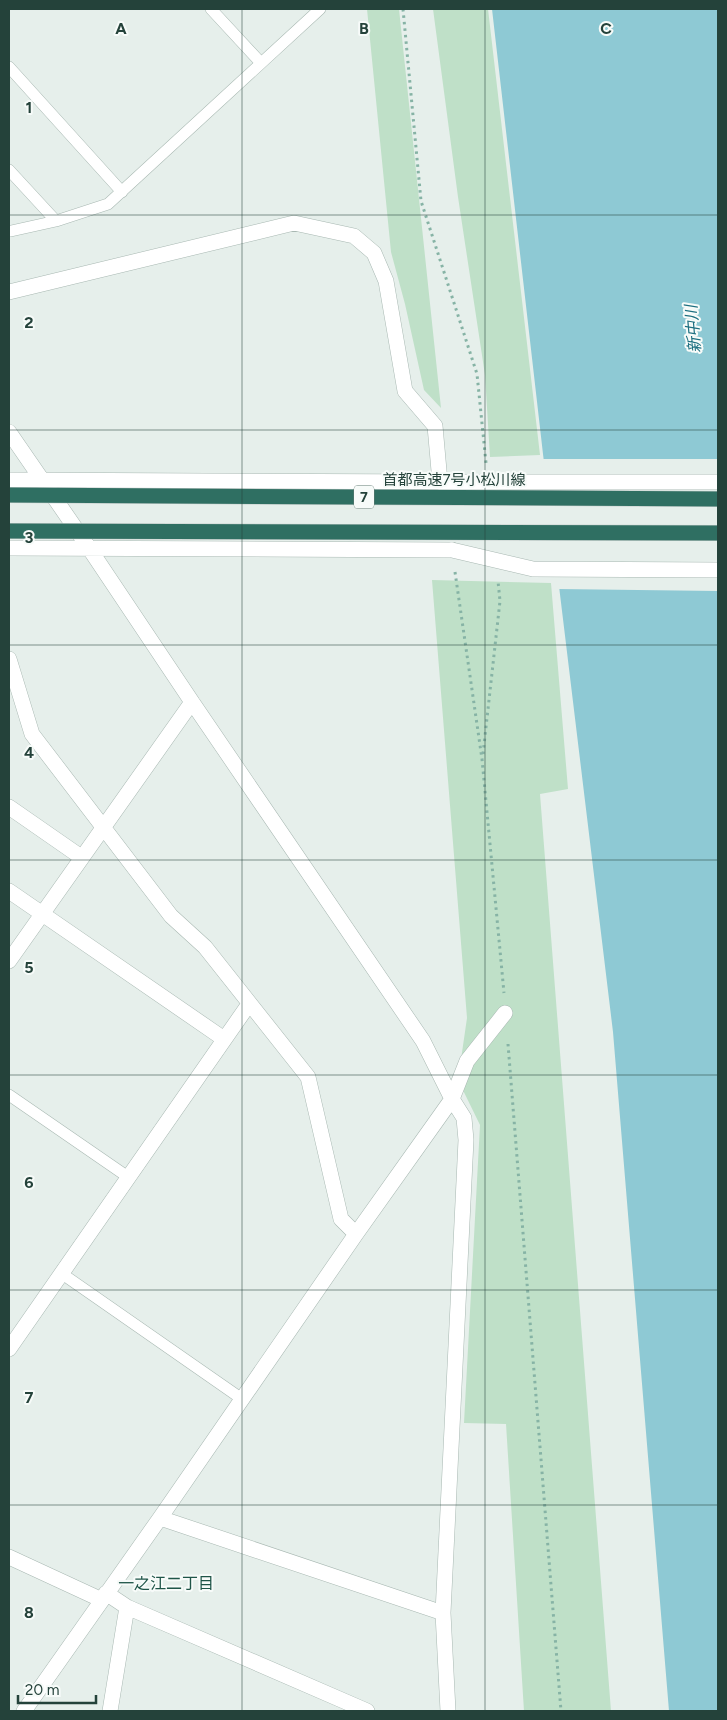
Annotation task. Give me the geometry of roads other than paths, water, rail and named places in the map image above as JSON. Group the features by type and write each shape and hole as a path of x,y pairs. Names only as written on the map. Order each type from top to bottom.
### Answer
{"highway":[{"name":"首都高速7号小松川線","path":"9,496 718,499"},
{"path":"9,531 718,533"}],"street":[{"path":"9,292 294,224 354,236 374,253 386,281 405,392 435,426 440,482"},
{"path":"9,432 90,548 192,702 423,1041 452,1099 464,1118 466,1140 444,1613 448,1711"},
{"path":"9,480 718,482"},
{"path":"9,548 452,550 533,569 718,570"},
{"path":"9,659 32,734 171,916 205,947 308,1077 341,1219 356,1234"},
{"path":"9,961 192,702"},
{"path":"9,807 81,857"},
{"path":"9,891 224,1039"},
{"path":"9,1349 249,1004"},
{"path":"24,1711 452,1099 467,1061 506,1013"},
{"path":"160,1518 444,1613"},
{"path":"9,1557 367,1711"},
{"path":"110,1711 128,1607"}],"lane":[{"path":"211,9 261,63"},
{"path":"11,231 56,221 108,204 320,9"},
{"path":"9,67 122,192"},
{"path":"9,170 56,221"},
{"path":"9,1095 128,1177"},
{"path":"61,1273 242,1399"}],"water":[{"name":"新中川","path":"492,9 718,9 718,1711 669,1711 613,1032 543,454"}],"district":[{"name":"一之江二丁目","path":"166,1583"}]}
